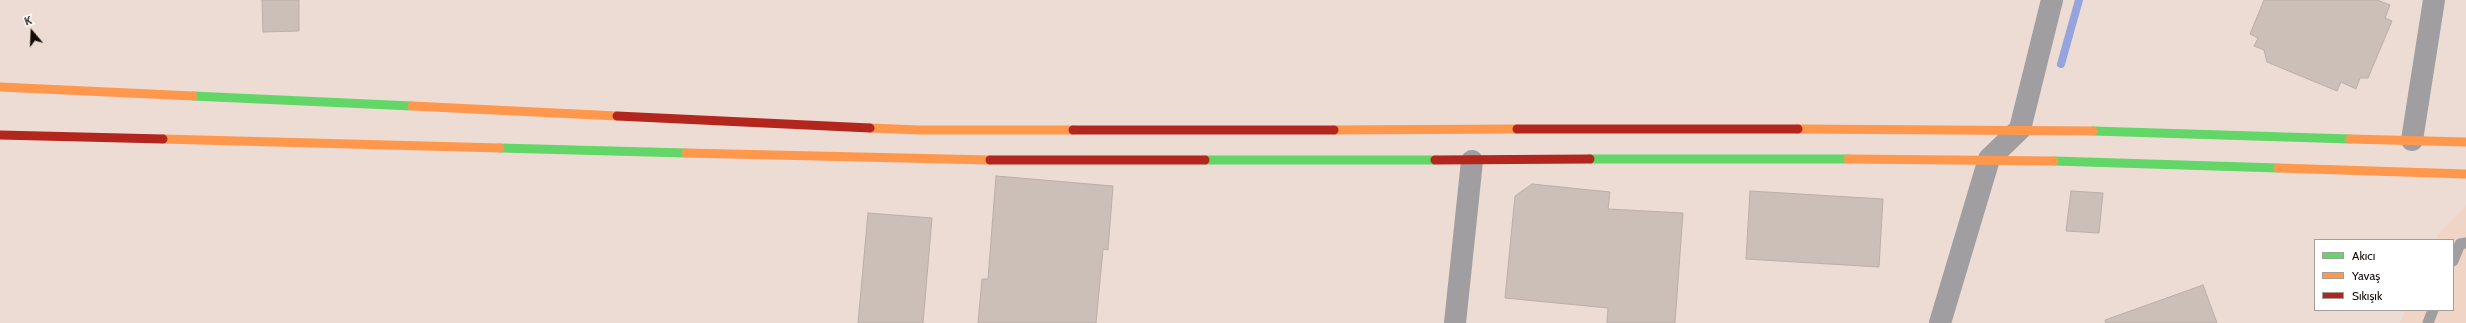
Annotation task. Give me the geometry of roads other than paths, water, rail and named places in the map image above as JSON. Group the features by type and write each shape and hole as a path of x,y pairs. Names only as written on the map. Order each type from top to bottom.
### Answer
{"main road":[{"path":"0,87 919,130 2020,130 2466,142"},
{"path":"0,136 939,160 1472,161 1989,159 2466,174"}],"street":[{"path":"1940,323 1989,159 2020,130 2052,0"},
{"path":"2412,140 2434,0"},
{"path":"1455,323 1472,161"}],"lane":[{"path":"2454,259 2460,244 2466,243"},
{"path":"2428,323 2433,311"}],"waterway":[{"path":"2061,64 2079,0"}]}
